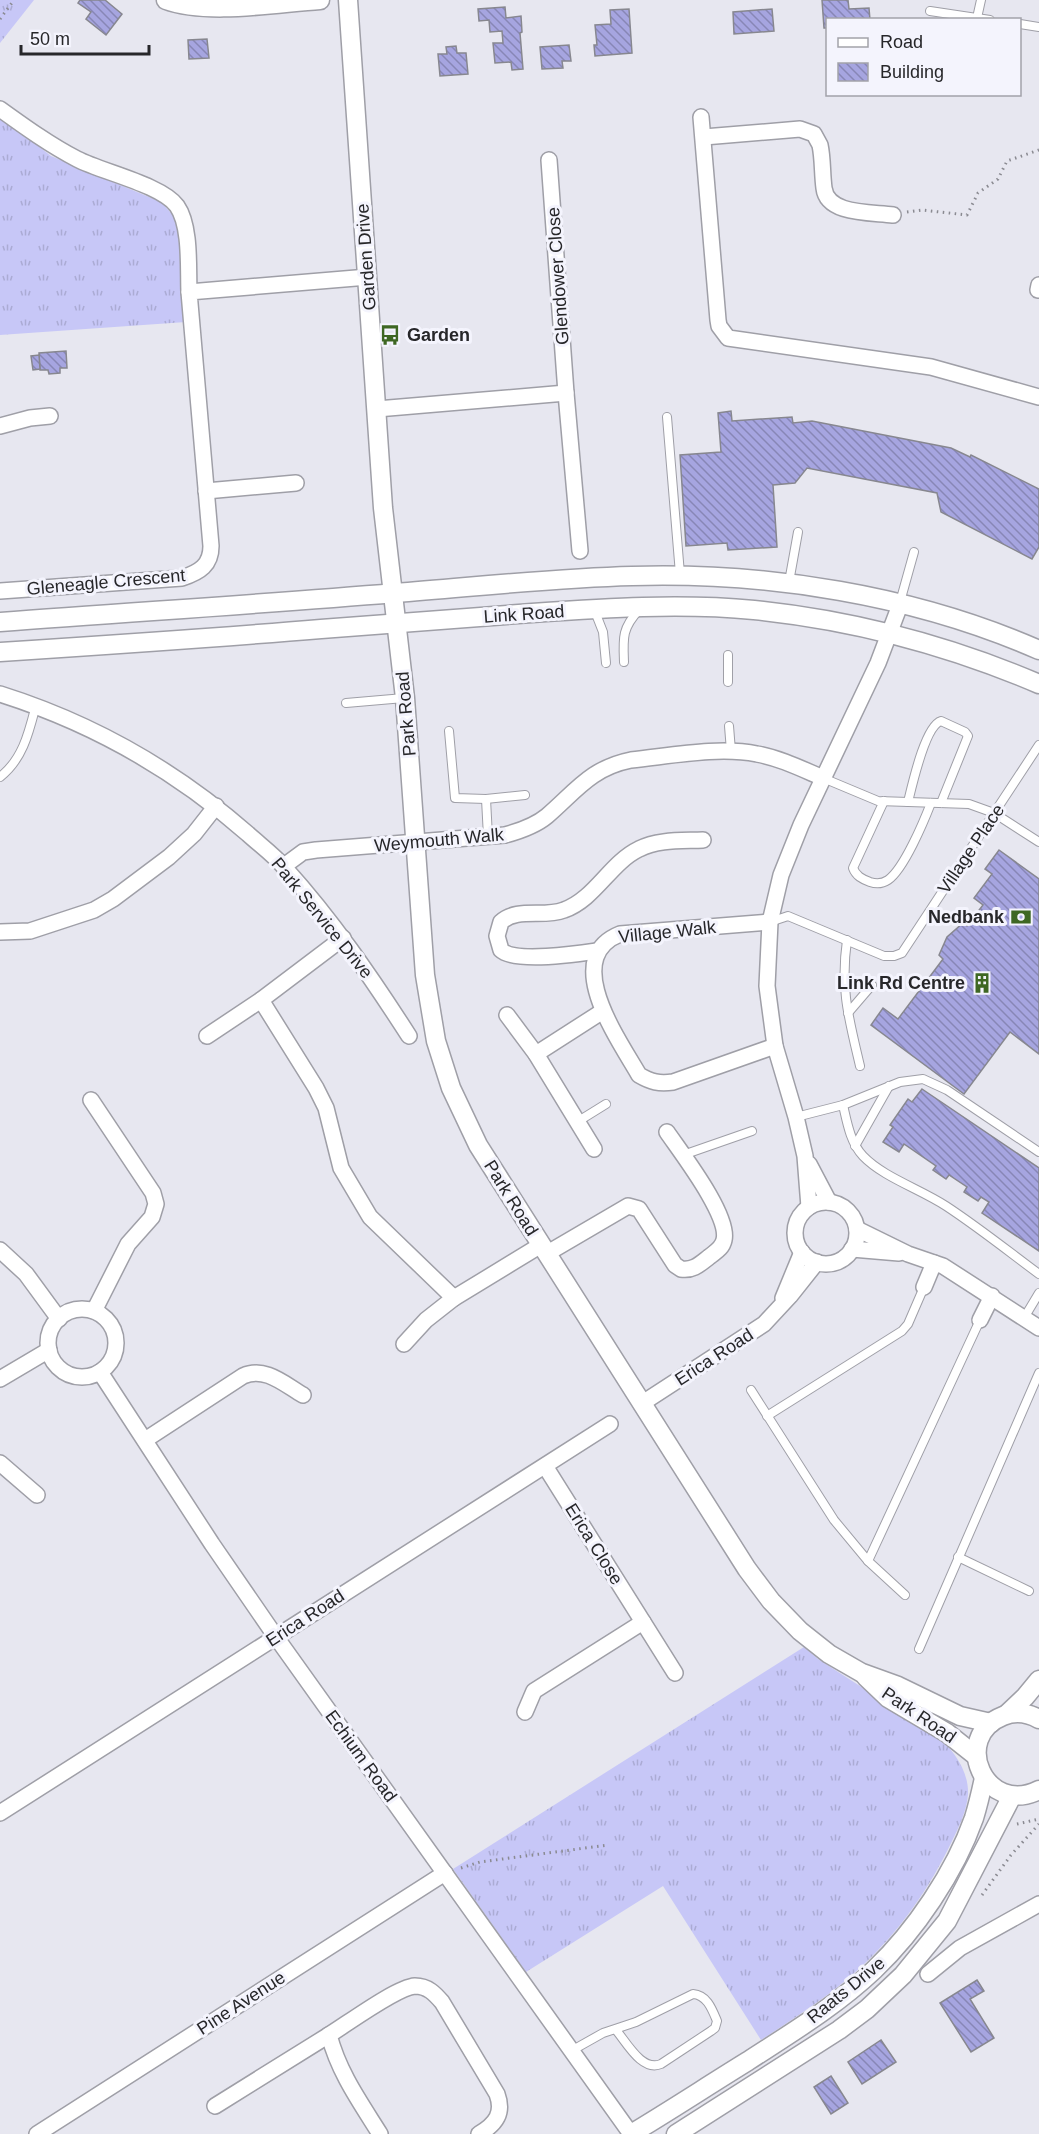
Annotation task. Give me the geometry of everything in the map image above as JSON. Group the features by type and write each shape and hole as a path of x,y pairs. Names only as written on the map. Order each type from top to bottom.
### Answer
{"street":[{"path":"166,0 191,7 216,7 320,0"},
{"name":"Garden Drive","path":"348,0 383,508 396,622"},
{"name":"Gleneagle Crescent","path":"0,109 60,151 158,192 176,205 186,227 189,292 211,555 201,570 182,578 0,591"},
{"path":"701,117 718,321 728,338 932,367 1039,397"},
{"path":"704,137 792,129 808,131 818,138 824,189 829,201 840,208 893,215"},
{"name":"Glendower Close","path":"549,160 580,551"},
{"path":"189,292 368,277"},
{"path":"377,409 566,393"},
{"path":"0,426 30,418 50,416"},
{"path":"206,491 296,483"},
{"name":"Link Road","path":"0,622 604,577 680,576 741,578 832,590 900,605 968,624 1039,650"},
{"path":"809,1207 805,1156 775,1046 767,986 770,922 781,875 801,825 852,722 900,605"},
{"name":"Link Road","path":"0,652 594,609 699,607 814,618 890,633 967,655 1039,684"},
{"name":"Park Road","path":"396,622 405,698 428,996 442,1064 478,1145 747,1569 771,1601 800,1631 829,1654 862,1673 898,1686 960,1716 999,1718 1024,1713 1039,1719"},
{"name":"Park Service Drive","path":"0,694 36,705 104,735 166,771 216,806 284,866 343,938 409,1036"},
{"name":"Weymouth Walk","path":"284,866 303,852 488,837 526,829 546,817 587,779 615,763 731,751 756,753 782,760 823,778"},
{"path":"0,932 30,931 94,910 113,899 169,857 194,834 216,806"},
{"path":"597,951 561,956 510,955 501,950 497,936 501,922 512,915 554,913 573,906 638,849 652,844 703,840"},
{"name":"Village Walk","path":"770,922 620,934 609,938 597,951 595,957 596,986 597,997 603,1011 639,1074 655,1083 673,1082 775,1046"},
{"path":"207,1036 261,1000 343,938"},
{"path":"261,1000 326,1108 341,1168 361,1204 370,1217 454,1298"},
{"path":"536,1054 603,1011"},
{"path":"507,1016 536,1054 594,1149"},
{"path":"92,1100 153,1193 156,1203 152,1217 129,1244 94,1311"},
{"path":"404,1344 439,1309 454,1298 626,1207 632,1206 639,1209 678,1268 689,1270 722,1246 725,1239 724,1223 719,1212 667,1132"},
{"path":"805,1156 829,1202"},
{"path":"829,1202 848,1211 857,1229 856,1240 846,1256 827,1263 817,1262 802,1252 798,1245 796,1228 798,1220 809,1207 829,1202"},
{"path":"857,1229 908,1254 934,1263 992,1296 1039,1328"},
{"path":"852,1249 908,1254"},
{"path":"0,1250 26,1274 60,1319"},
{"name":"Erica Road","path":"781,1304 802,1252"},
{"name":"Erica Road","path":"641,1404 764,1324 817,1262"},
{"path":"924,1287 934,1263"},
{"path":"980,1320 992,1296"},
{"path":"82,1310 94,1311 103,1317 110,1324 115,1335 114,1356 108,1365 100,1372 79,1377 69,1375 60,1369 49,1350 50,1332 60,1319 71,1311 82,1310"},
{"path":"0,1380 49,1350"},
{"name":"Echium Road","path":"100,1372 212,1544 276,1637 632,2134"},
{"path":"145,1440 248,1373 264,1373 303,1395"},
{"name":"Erica Road","path":"0,1813 610,1424"},
{"path":"0,1463 37,1495"},
{"name":"Erica Close","path":"545,1466 675,1673"},
{"path":"525,1712 534,1691 643,1622"},
{"name":"Park Road","path":"862,1673 888,1698 947,1733 976,1756"},
{"path":"1037,1792 1012,1796 999,1791 984,1778 976,1756 981,1735 1025,1697 1039,1680"},
{"name":"Raats Drive","path":"632,2134 797,2030 874,1970 919,1918 945,1877 974,1818 984,1778"},
{"name":"Raats Drive","path":"676,2134 838,2030 867,2009 903,1975 947,1922 1012,1796"},
{"name":"Pine Avenue","path":"37,2134 445,1873"},
{"path":"928,1974 960,1948 1039,1904"},
{"path":"215,2106 407,1988 422,1987 434,1993 442,2002 500,2103 500,2114 496,2120 479,2134"},
{"path":"329,2035 345,2079 380,2134"}],"lane":[{"path":"930,11 977,18 981,0"},
{"path":"1021,24 1039,27"},
{"path":"667,417 680,576"},
{"path":"789,584 798,532"},
{"path":"900,605 914,552"},
{"path":"624,662 625,629 628,621 642,607"},
{"path":"594,609 603,632 606,663"},
{"path":"728,655 728,682"},
{"path":"346,703 405,698"},
{"path":"0,777 16,762 22,752 36,705"},
{"path":"908,802 925,745 934,725 941,721 965,732 968,736 941,803"},
{"path":"729,726 731,751"},
{"path":"449,731 454,796 459,799 486,800 525,795"},
{"name":"Village Place","path":"847,940 884,956 902,953 1039,745"},
{"path":"823,778 862,795 884,801 969,804 994,813 1039,842"},
{"path":"486,800 488,837"},
{"path":"884,801 853,868 858,876 875,883 890,879 902,862 931,803"},
{"path":"770,922 788,916 847,940 843,965 844,991 860,1066"},
{"path":"848,1013 872,985"},
{"path":"796,1117 843,1105 889,1086 915,1079 933,1083 1039,1152"},
{"path":"855,1146 889,1086"},
{"path":"577,1122 606,1104"},
{"path":"843,1105 855,1146 863,1156 877,1167 945,1206 1039,1274"},
{"path":"683,1155 752,1131"},
{"path":"767,1416 902,1331 908,1324 924,1287"},
{"path":"1024,1318 1039,1293"},
{"path":"868,1561 980,1320"},
{"path":"919,1649 1039,1373"},
{"path":"751,1390 834,1520 868,1561 905,1595"},
{"path":"958,1557 1029,1591"},
{"path":"571,2051 603,2033 616,2030 693,1994 701,1995 706,1999 717,2021 715,2028 711,2031 661,2064 654,2066 644,2063 616,2030"}],"path":[{"path":"0,19 14,0"},
{"path":"893,215 921,210 967,215 978,193 998,179 1007,161 1039,150"},
{"path":"1009,1826 1039,1819"},
{"path":"976,1903 1011,1855 1039,1824"},
{"path":"445,1873 480,1862 608,1845"}],"green space":[{"path":"0,0 34,0 0,43"},
{"path":"0,116 51,156 161,202 173,215 180,233 186,322 0,335"},
{"path":"804,1647 818,1659 936,1735 959,1761 966,1777 967,1800 955,1836 923,1892 901,1924 861,1967 838,1987 761,2040 663,1886 526,1972 453,1869"}],"building":[{"path":"80,0 105,0 122,14 106,35 86,19 91,12 78,3"},
{"path":"822,0 848,0 849,9 869,8 870,18 826,18 826,28 824,28"},
{"path":"505,7 506,18 521,16 523,69 512,70 511,62 495,63 493,43 503,43 502,31 490,32 489,20 479,21 478,9"},
{"path":"629,9 632,53 595,56 594,45 597,45 595,25 611,24 610,10"},
{"path":"772,9 774,31 734,34 733,12"},
{"path":"207,39 209,58 189,59 188,40"},
{"path":"569,45 571,61 562,61 563,68 542,69 540,47"},
{"path":"456,46 457,53 466,53 468,74 440,76 438,54 447,54 446,47"},
{"path":"66,351 67,368 60,368 60,373 49,374 48,370 40,370 39,353"},
{"path":"39,355 40,369 33,370 31,356"},
{"path":"731,411 732,421 792,417 793,423 812,421 951,448 970,457 971,455 1039,489 1039,547 1032,559 941,512 937,493 807,468 795,483 773,485 777,547 728,550 727,543 686,546 680,455 721,452 718,413"},
{"name":"Link Rd Centre","path":"999,850 1039,879 1039,1054 1010,1032 964,1094 871,1025 883,1008 898,1019 943,959 939,955 947,937 963,923 967,926 983,905 974,898 992,874 985,869"},
{"path":"922,1089 1039,1168 1039,1251 982,1213 989,1202 981,1197 978,1201 964,1192 967,1187 949,1175 946,1179 933,1170 936,1166 904,1144 899,1152 883,1142 893,1127 890,1125 908,1099 912,1102"},
{"path":"977,1980 984,1991 970,1999 994,2038 971,2052 940,2003"},
{"path":"881,2040 896,2062 862,2084 848,2062"},
{"path":"831,2076 848,2103 831,2114 814,2087"}],"place":[{"name":"Garden","path":"390,335"},
{"name":"Nedbank","path":"1021,917"},
{"name":"Link Rd Centre","path":"982,983"}]}
